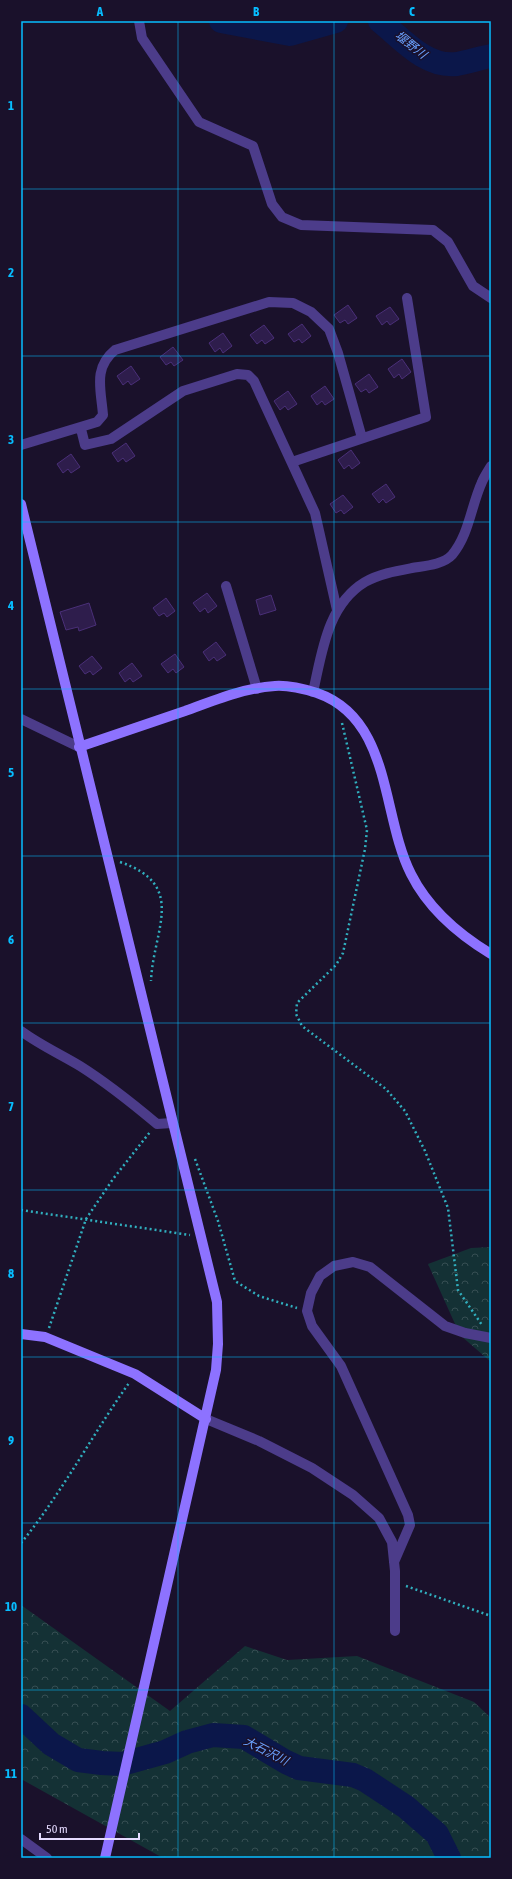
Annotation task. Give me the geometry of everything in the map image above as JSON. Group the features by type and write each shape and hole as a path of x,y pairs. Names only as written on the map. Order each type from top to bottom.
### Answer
{"street":[{"path":"139,21 142,38 199,122 254,146 272,204 282,216 301,225 433,230 448,242 473,286 491,298"},
{"path":"292,462 426,418 407,298"},
{"path":"21,445 98,422 103,414 100,377 101,367 107,357 115,350 269,302 292,303 312,312 329,329 338,353 362,438"},
{"path":"81,428 85,445 111,439 183,390 237,374 248,375 254,381 315,513 338,610"},
{"path":"313,692 325,640 338,610 346,597 365,582 390,572 432,564 451,557 461,541 482,482 491,466"},
{"path":"21,504 106,858 217,1302 218,1323 216,1370 206,1419 104,1858"},
{"path":"226,586 257,688"},
{"path":"21,719 79,747 241,691 277,686 302,688 325,696 343,707 357,722 370,742 380,768 400,843 410,872 422,893 440,915 466,938 491,954"},
{"path":"21,1031 39,1044 85,1070 128,1099 157,1124 172,1123"},
{"path":"394,1562 410,1525 408,1515 342,1366 312,1326 307,1311 311,1293 320,1276 334,1266 353,1262 370,1267 445,1326 465,1333 490,1337"},
{"path":"21,1334 45,1337 135,1374 206,1419 259,1441 312,1468 353,1495 379,1518 392,1542 395,1582 395,1631"},
{"path":"21,1840 47,1858"}],"path":[{"path":"343,707 342,722 367,830 365,849 343,953 336,965 297,1003 296,1014 302,1026 386,1089 405,1111 425,1151 448,1208 458,1290 490,1337"},
{"path":"106,858 136,868 153,881 161,895 162,911 151,972 151,986"},
{"path":"45,1337 86,1218 113,1179 157,1124"},
{"path":"194,1156 218,1221 234,1281 259,1296 307,1311"},
{"path":"21,1210 86,1218 200,1237"},
{"path":"21,1543 48,1508 104,1419 135,1374"},
{"path":"395,1582 491,1616"}],"green space":[{"path":"491,1247 491,1362 460,1335 428,1264 471,1248"},
{"path":"21,1605 170,1711 245,1646 287,1660 357,1656 474,1702 491,1718 491,1858 163,1858 21,1779"}],"building":[{"path":"348,305 357,318 348,324 345,320 340,323 334,315"},
{"path":"390,307 399,319 390,325 387,321 382,325 376,316"},
{"path":"302,324 311,336 302,343 299,339 294,342 288,334"},
{"path":"264,325 274,338 265,344 262,340 257,344 250,335"},
{"path":"223,333 232,346 223,353 220,348 215,352 209,343"},
{"path":"173,347 183,360 174,366 171,362 166,365 160,357"},
{"path":"402,359 411,372 402,379 399,374 394,378 388,369"},
{"path":"131,366 140,379 131,385 128,381 123,385 117,376"},
{"path":"369,374 378,387 369,393 366,389 361,392 355,384"},
{"path":"325,386 334,399 325,405 322,401 317,405 311,396"},
{"path":"288,391 297,404 288,410 285,406 280,410 274,401"},
{"path":"126,443 135,456 126,462 123,458 118,462 112,453"},
{"path":"351,450 360,463 352,469 349,465 344,469 338,460"},
{"path":"71,454 80,467 71,473 68,469 63,473 57,464"},
{"path":"386,484 395,497 386,503 383,499 379,503 372,494"},
{"path":"343,495 353,507 344,514 341,510 336,513 330,504"},
{"path":"207,593 217,606 208,613 205,608 200,612 193,603"},
{"path":"271,595 276,610 260,615 256,600"},
{"path":"166,598 175,611 167,617 164,613 159,616 153,608"},
{"path":"89,603 96,625 79,631 78,627 66,630 60,612"},
{"path":"216,642 226,655 217,661 214,657 209,661 203,652"},
{"path":"175,654 184,667 176,673 173,669 168,673 161,664"},
{"path":"92,656 102,668 93,675 90,671 85,674 79,666"},
{"path":"132,663 142,676 133,682 130,678 125,682 119,673"}],"waterway":[{"name":"堰野川","path":"221,21 290,34 336,21"},
{"name":"堰野川","path":"380,21 415,51 435,62 457,64 491,56"},
{"name":"大石沢川","path":"21,1716 51,1744 78,1760 102,1763 122,1764 165,1752 187,1742 213,1735 244,1737 299,1768 353,1775 365,1780 406,1807 437,1834 449,1858"}]}
